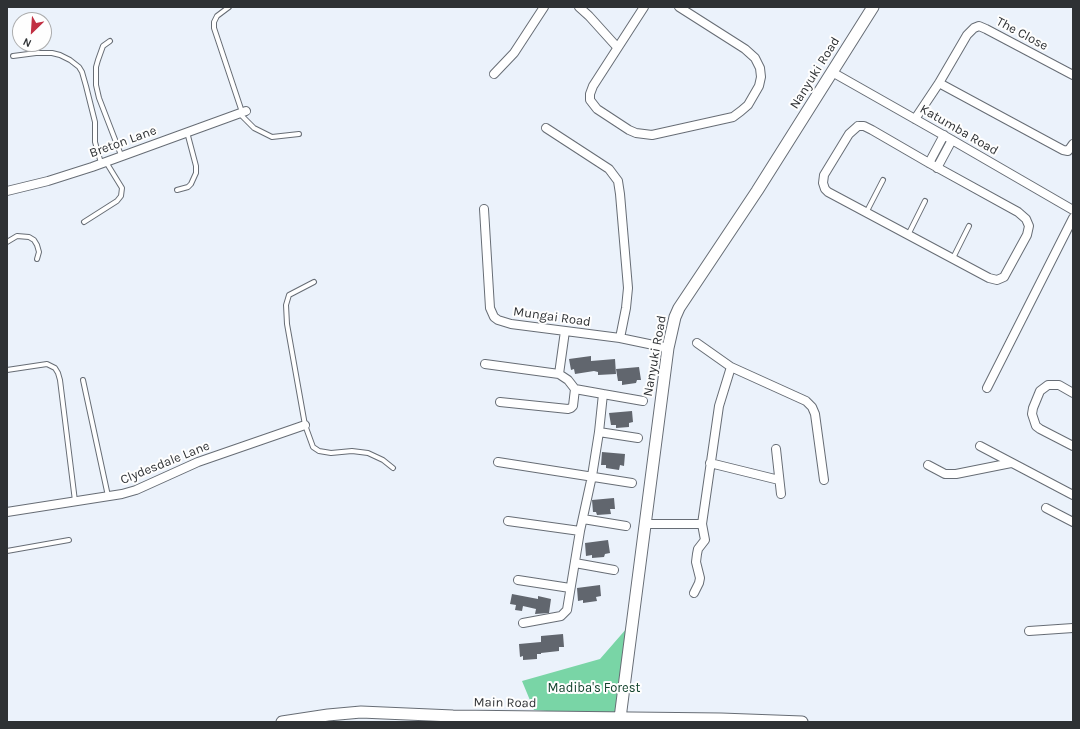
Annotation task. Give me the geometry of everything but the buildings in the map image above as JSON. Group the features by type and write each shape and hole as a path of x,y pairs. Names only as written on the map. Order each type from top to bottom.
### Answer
{"street":[{"path":"494,74 514,53 544,7"},
{"path":"579,7 617,47"},
{"path":"644,7 593,86 590,94 590,100 597,109 636,134 652,135 733,117 748,105 759,86 761,77 760,68 755,58 745,49 679,7"},
{"name":"Nanyuki Road","path":"620,718 672,325 679,308 757,190 873,7"},
{"name":"The Close","path":"915,119 939,83 966,35 970,30 979,26 1073,75"},
{"name":"Katumba Road","path":"832,72 1073,210"},
{"path":"939,83 1063,150 1068,151 1073,144"},
{"name":"Breton Lane","path":"7,191 48,181 242,112"},
{"path":"864,126 937,168 1018,212 1026,219 1029,226 1027,235 1004,277 997,280 992,279 953,259 828,192 823,183 824,175 828,166 849,134 855,128 864,126"},
{"path":"546,128 609,169 618,181 628,288 620,338"},
{"path":"928,163 944,135"},
{"path":"937,168 952,140"},
{"name":"Mungai Road","path":"484,209 490,308 494,317 498,320 511,324 620,338 668,348"},
{"path":"987,388 1073,218"},
{"path":"559,374 565,331"},
{"path":"697,343 731,367 806,401 812,407 815,414 824,480"},
{"path":"485,364 559,374 568,380 575,389 643,401"},
{"path":"694,593 700,578 696,557 698,549 705,540 702,524 720,401 731,367"},
{"path":"1073,393 1059,385 1048,385 1040,391 1032,414 1036,426 1073,446"},
{"path":"500,402 568,409 573,406 575,389"},
{"path":"523,623 563,615 567,610 580,531 592,476 603,394"},
{"name":"Clydesdale Lane","path":"7,512 75,502 136,490 198,462 305,425"},
{"path":"599,432 638,438"},
{"path":"980,446 1073,495"},
{"path":"776,449 781,494"},
{"path":"498,462 632,483"},
{"path":"710,463 779,480"},
{"path":"928,465 945,474 956,474 1011,463"},
{"path":"1046,508 1073,522"},
{"path":"583,519 626,526"},
{"path":"508,521 580,531"},
{"path":"645,524 702,524"},
{"path":"575,563 614,570"},
{"path":"518,580 570,588"},
{"path":"1029,631 1073,628"},
{"name":"Main Road","path":"282,722 328,714 361,712 453,716 802,722"}],"lane":[{"path":"229,7 217,16 214,22 214,28 242,112 254,128 272,137 299,134"},
{"path":"110,41 103,46 98,60 96,67 96,85 99,98 121,155"},
{"path":"12,56 52,53 70,60 79,67 82,72 95,122 95,142 104,162 122,188 121,196 117,201 84,222"},
{"path":"177,190 188,187 196,173 196,166 186,132"},
{"path":"866,213 882,180"},
{"path":"908,235 925,201"},
{"path":"953,259 969,226"},
{"path":"7,242 17,236 29,237 34,240 37,245 39,252 38,259"},
{"path":"314,282 289,295 286,305 287,324 305,425 313,447 319,451 331,453 352,451 368,453 383,460 394,468"},
{"path":"7,370 47,364 55,368 58,373 75,502"},
{"path":"83,380 108,496"},
{"path":"7,551 69,540"}],"green space":[{"name":"Madiba's Forest","path":"627,628 619,707 614,713 607,716 534,710 522,681 600,659"}]}
